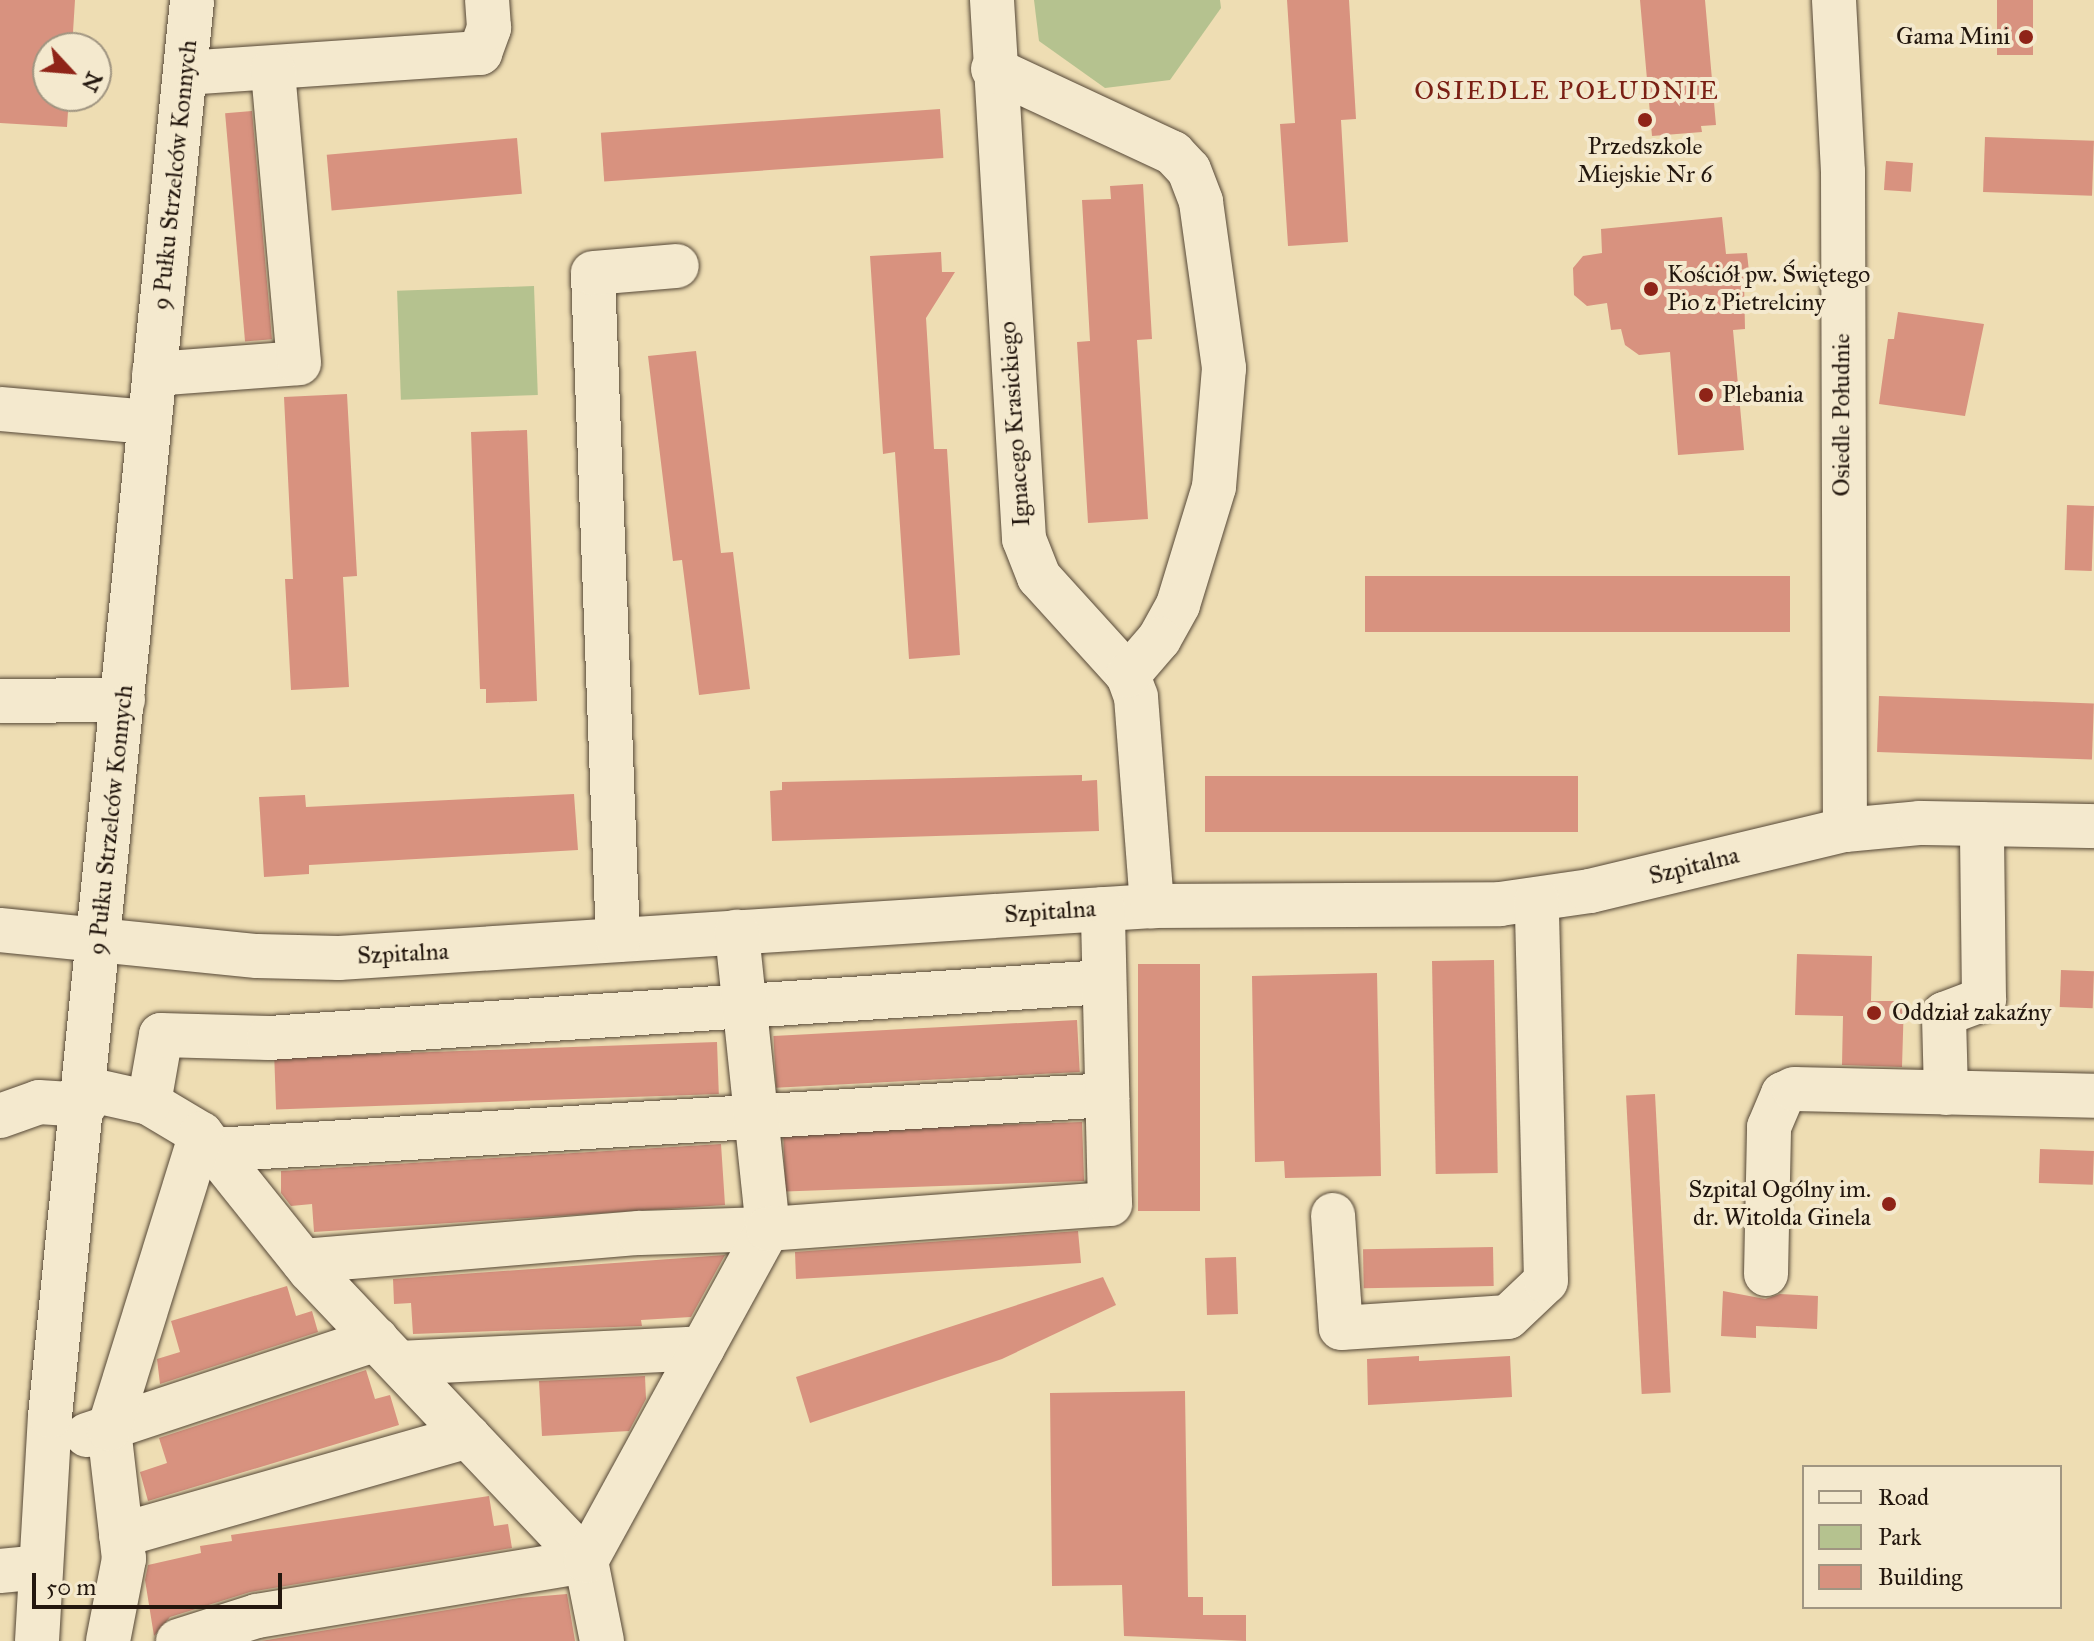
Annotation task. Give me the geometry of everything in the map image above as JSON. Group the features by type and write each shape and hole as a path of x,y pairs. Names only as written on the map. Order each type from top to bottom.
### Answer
{"street":[{"name":"9 Pułku Strzelców Konnych","path":"37,1641 20,1569 50,1416 86,1097 192,0"},
{"path":"185,73 480,53 489,28 487,0"},
{"name":"Ignacego Krasickiego","path":"992,0 993,69 1024,539 1039,577 1065,611 1128,675"},
{"name":"Osiedle Południe","path":"1834,0 1843,172 1845,830"},
{"path":"154,374 299,363 273,69"},
{"path":"993,69 1173,153 1189,170 1201,202 1224,368 1214,487 1178,605 1159,639 1128,675 1140,727 1152,906"},
{"path":"618,940 593,273 677,266"},
{"path":"0,409 149,422"},
{"path":"0,701 123,700"},
{"path":"1946,1093 1944,1014 1984,999 1982,824"},
{"name":"Szpitalna","path":"0,930 100,941 339,958 1152,906 1537,900 1845,830 1982,824 2094,826"},
{"path":"1333,1215 1341,1328 1508,1317 1546,1281 1537,900"},
{"path":"303,1261 639,1233 768,1229 1110,1204 1103,909"},
{"path":"586,1561 768,1229 741,1007 737,932"},
{"path":"149,1103 161,1035 269,1038 1104,982"},
{"path":"1766,1274 1769,1127 1783,1094 1794,1089 2094,1096"},
{"path":"208,1142 754,1119 1107,1095"},
{"path":"0,1116 39,1102 86,1097 149,1103 208,1142 303,1261 586,1561 604,1640"},
{"path":"108,1641 124,1559 109,1429 208,1142"},
{"path":"50,1416 88,1436 388,1351 703,1348"},
{"path":"121,1535 468,1436"},
{"path":"178,1641 257,1616 586,1561"}],"green space":[{"path":"1034,0 1220,0 1221,8 1170,80 1105,88 1039,41"},
{"path":"534,286 538,395 401,400 397,291"}],"building":[{"path":"0,0 75,0 73,32 32,32 32,112 68,112 67,127 0,123"},
{"path":"1287,0 1349,0 1356,119 1341,120 1348,242 1288,246 1280,124 1295,123"},
{"path":"1640,0 1705,0 1716,125 1701,126 1702,132 1652,136"},
{"path":"1997,0 2033,0 2033,55 1997,55"},
{"path":"940,109 943,158 604,182 601,133"},
{"path":"252,111 272,339 245,341 225,113"},
{"path":"1985,137 2094,141 2092,196 1983,192"},
{"path":"517,138 522,194 332,210 327,155"},
{"path":"1886,161 1913,163 1911,192 1884,190"},
{"path":"1143,184 1152,339 1137,340 1148,519 1088,523 1077,342 1090,341 1082,200 1111,199 1110,186"},
{"path":"1722,217 1726,254 1747,253 1750,281 1744,281 1745,329 1733,330 1744,450 1678,455 1670,352 1639,355 1625,345 1621,329 1611,330 1607,303 1587,306 1574,295 1573,268 1583,256 1602,253 1601,229"},
{"path":"941,252 942,272 955,272 926,318 934,449 947,449 960,655 909,659 895,452 883,454 870,256"},
{"path":"1898,312 1984,324 1965,416 1879,404 1888,339 1894,339"},
{"path":"696,351 721,553 733,552 750,689 699,695 682,560 673,561 648,356"},
{"path":"347,394 357,576 343,577 349,687 291,690 285,579 293,579 284,397"},
{"path":"527,430 537,701 486,703 486,689 480,689 471,432"},
{"path":"2067,505 2094,506 2092,571 2065,570"},
{"path":"1365,576 1790,576 1790,632 1365,632"},
{"path":"1879,696 2094,704 2092,759 1877,752"},
{"path":"1082,775 1082,781 1097,780 1099,831 772,841 770,791 782,790 782,782"},
{"path":"1205,776 1578,776 1578,832 1205,832"},
{"path":"574,794 578,850 309,865 309,874 264,877 259,797 305,795 306,807"},
{"name":"Oddział zakaźny","path":"1797,954 1872,956 1871,1001 1904,1001 1902,1067 1842,1065 1843,1016 1795,1015"},
{"path":"1494,960 1498,1173 1436,1174 1432,961"},
{"path":"1138,964 1200,964 1200,1211 1138,1211"},
{"path":"2061,970 2094,971 2093,1008 2060,1007"},
{"path":"1377,973 1381,1176 1285,1178 1284,1161 1255,1162 1252,976"},
{"path":"1077,1020 1080,1072 776,1088 773,1036"},
{"path":"717,1042 719,1094 276,1109 274,1057"},
{"path":"1655,1094 1671,1393 1642,1394 1626,1096"},
{"path":"1082,1122 1084,1181 785,1191 783,1132"},
{"path":"721,1144 725,1205 314,1232 312,1204 291,1206 281,1193 281,1171"},
{"path":"2040,1149 2094,1151 2093,1185 2039,1183"},
{"path":"1078,1231 1081,1263 796,1279 795,1252"},
{"path":"1493,1247 1494,1286 1364,1288 1363,1249"},
{"path":"725,1255 691,1317 641,1320 642,1326 413,1334 411,1303 394,1304 393,1279"},
{"path":"1236,1257 1238,1314 1207,1315 1205,1258"},
{"path":"1103,1277 1116,1305 1002,1359 810,1423 796,1377"},
{"path":"287,1286 296,1316 312,1311 318,1332 160,1384 157,1359 180,1352 171,1321"},
{"path":"1723,1291 1765,1299 1780,1294 1818,1296 1817,1329 1756,1326 1756,1338 1721,1336"},
{"path":"1419,1356 1419,1361 1510,1356 1512,1397 1368,1405 1367,1359"},
{"path":"366,1370 375,1399 390,1395 399,1425 148,1501 140,1472 167,1463 159,1438"},
{"path":"645,1376 646,1399 629,1431 542,1436 539,1381"},
{"path":"1185,1391 1188,1597 1203,1597 1203,1615 1246,1615 1246,1641 1124,1636 1122,1585 1052,1586 1050,1393"},
{"path":"489,1496 494,1526 508,1524 512,1548 250,1592 170,1617 154,1636 145,1580 148,1565 201,1553 200,1546 232,1541 231,1535"},
{"path":"567,1594 575,1641 261,1641 519,1598"}],"place":[{"name":"Gama Mini","path":"2026,37"},
{"name":"Przedszkole Miejskie Nr 6","path":"1645,120"},
{"name":"Kościół pw. Świętego Pio z Pietrelciny","path":"1651,289"},
{"name":"Plebania","path":"1706,395"},
{"name":"Oddział zakaźny","path":"1874,1013"},
{"name":"Szpital Ogólny im. dr. Witolda Ginela","path":"1889,1204"}],"district":[{"name":"OSIEDLE POŁUDNIE","path":"1567,91"}]}
